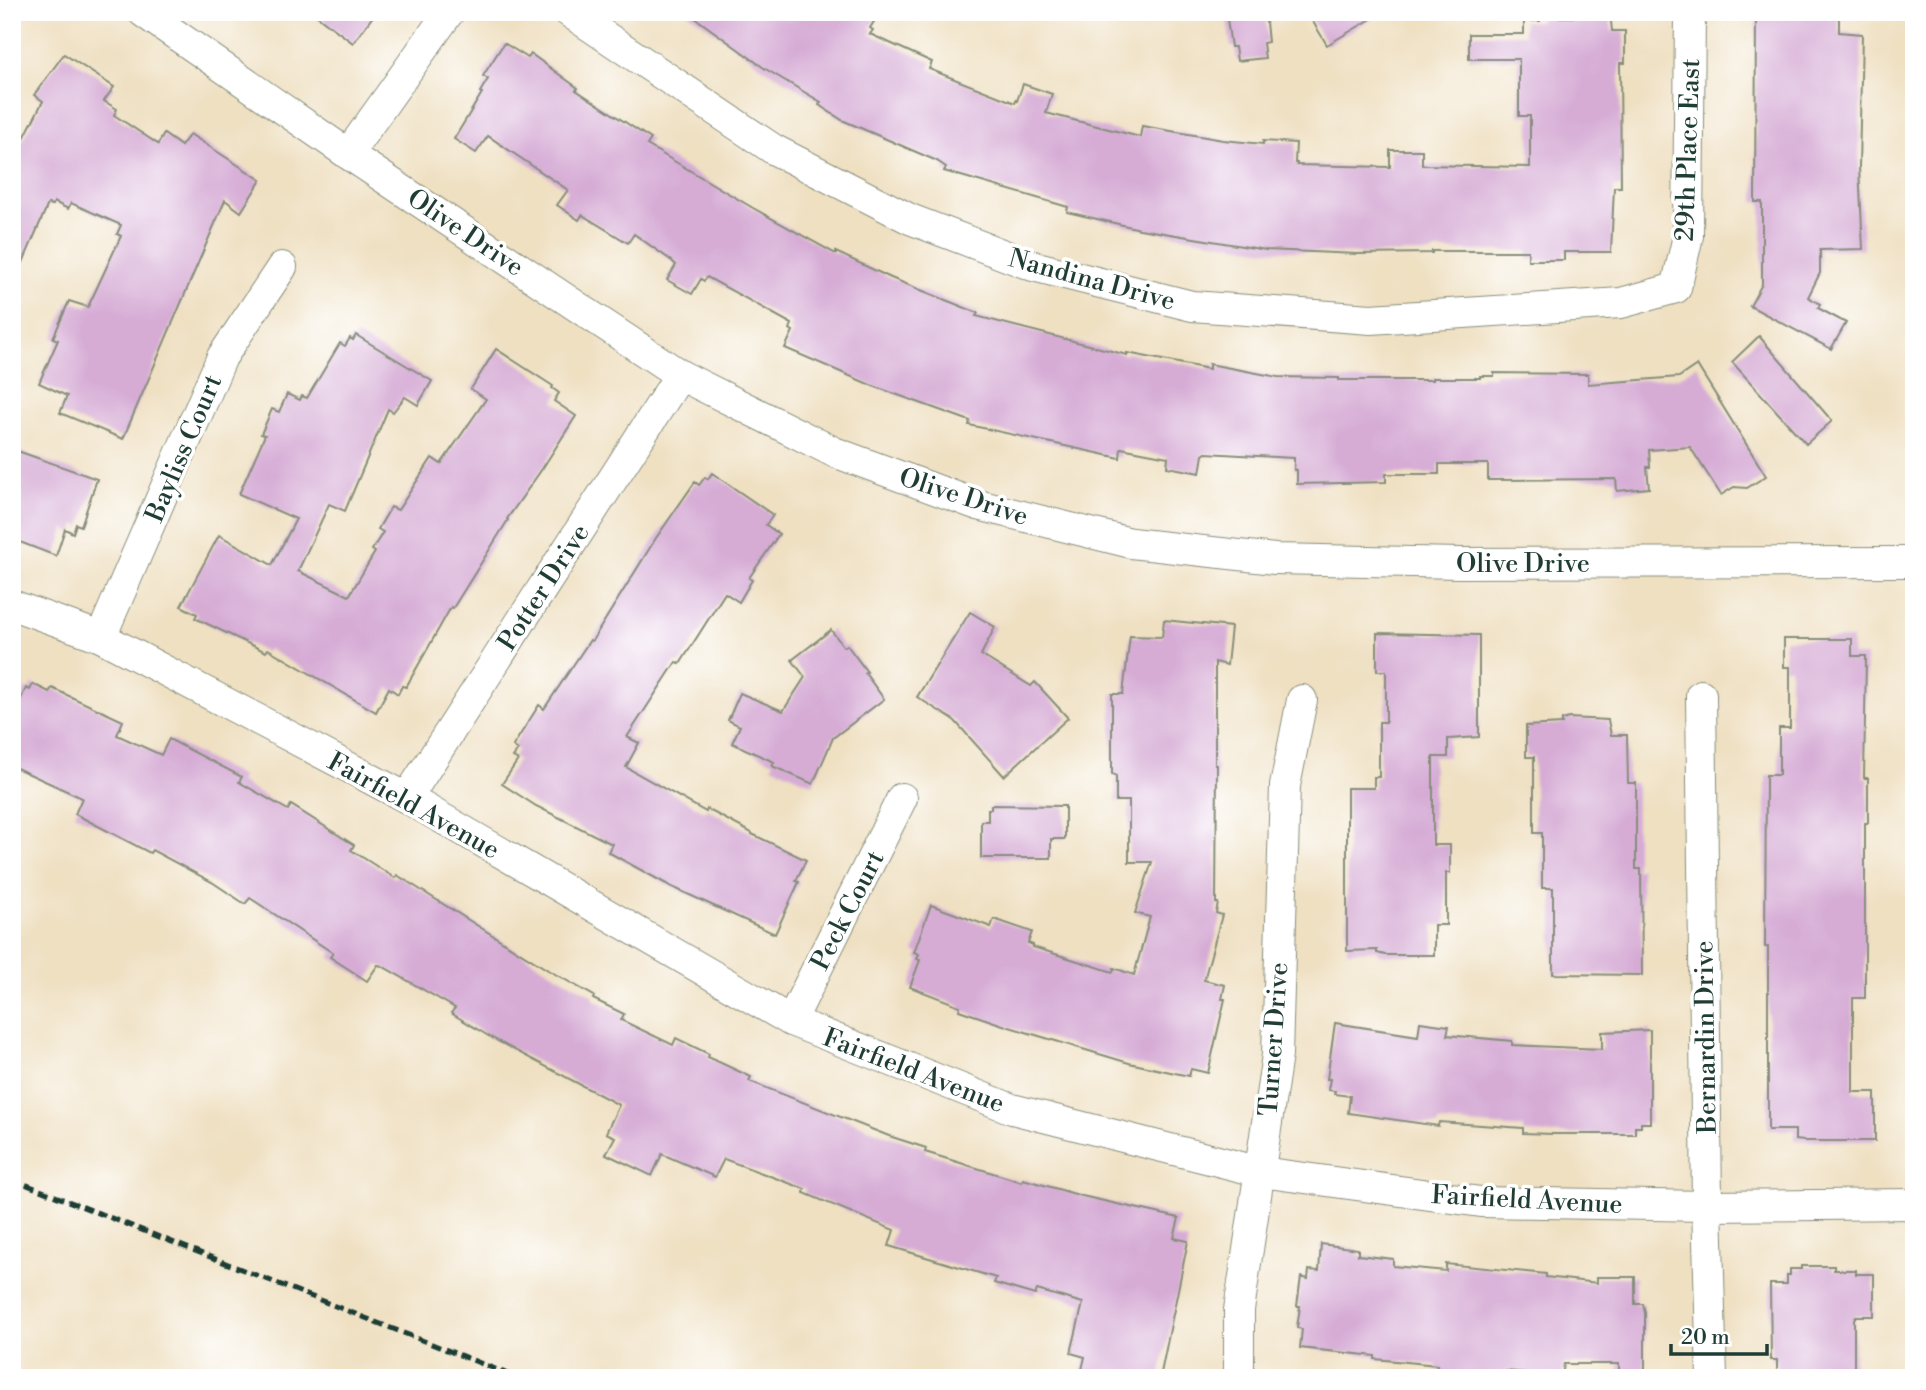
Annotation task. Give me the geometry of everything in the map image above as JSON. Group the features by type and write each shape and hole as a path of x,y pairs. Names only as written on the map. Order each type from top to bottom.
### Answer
{"street":[{"name":"Olive Drive","path":"143,12 348,154 680,376 834,453 978,505 1132,543 1275,559 1459,563 1914,562"},
{"path":"348,154 449,12"},
{"name":"Nandina Drive","path":"569,12 773,149 910,219 1033,266 1192,306 1371,319 1621,303 1676,288"},
{"name":"29th Place East","path":"1676,288 1688,236 1690,12"},
{"name":"Bayliss Court","path":"101,637 222,357 282,267"},
{"name":"Potter Drive","path":"407,798 680,376"},
{"name":"Fairfield Avenue","path":"12,605 101,637 407,798 791,1021 1013,1109 1261,1172 1481,1202 1707,1206 1914,1204"},
{"name":"Bernardin Drive","path":"1701,695 1707,1206 1712,1378"},
{"name":"Turner Drive","path":"1239,1378 1239,1310 1277,1055 1285,786 1302,700"},
{"name":"Peck Court","path":"791,1021 902,798"}],"building":[{"path":"312,12 376,12 353,43"},
{"path":"687,12 880,12 870,28 873,30 870,34 932,62 929,69 1015,103 1023,84 1052,94 1046,113 1140,137 1142,126 1223,140 1263,144 1263,141 1296,143 1297,165 1390,167 1390,150 1422,150 1422,165 1530,167 1530,116 1519,116 1519,59 1469,59 1469,34 1524,34 1524,21 1540,21 1540,17 1573,17 1573,12 1610,12 1612,31 1625,31 1625,63 1620,63 1621,187 1614,187 1611,252 1564,252 1564,260 1528,260 1528,251 1357,254 1266,250 1140,229 1067,212 1068,207 944,171 946,167 937,161 842,120 819,105 821,102 764,68"},
{"path":"1226,12 1265,12 1268,42 1263,43 1265,58 1237,61 1235,47 1231,47"},
{"path":"1307,12 1383,12 1327,45"},
{"path":"1756,12 1839,12 1839,32 1862,34 1859,167 1863,249 1820,250 1820,273 1808,297 1820,304 1818,308 1846,323 1831,349 1750,306 1762,284 1762,202 1755,202"},
{"path":"504,43 528,58 531,54 578,88 576,90 651,139 647,145 753,208 836,254 978,313 976,316 1127,355 1209,369 1209,364 1278,377 1432,380 1480,378 1494,376 1494,373 1588,374 1588,384 1679,377 1697,365 1766,476 1747,488 1734,487 1721,495 1690,447 1649,450 1649,488 1617,491 1616,479 1488,480 1488,464 1439,464 1439,474 1386,474 1386,482 1297,484 1294,458 1206,453 1203,455 1200,473 1167,467 1168,457 1121,448 1120,458 969,425 970,421 873,386 785,348 793,331 790,329 792,324 707,277 704,281 701,279 692,294 667,280 676,265 672,261 634,234 628,243 582,215 579,220 557,205 568,190 488,136 476,153 454,139 482,93 480,92 488,79 483,76"},
{"path":"64,54 114,87 104,101 117,109 114,115 158,144 164,134 181,146 190,134 261,180 241,212 225,200 123,439 60,413 67,396 39,383 58,340 53,338 69,301 88,307 121,236 117,234 121,225 71,203 68,209 54,202 53,205 48,204 12,288 12,136 23,140 43,101 34,95"},
{"path":"356,335 432,381 418,405 405,397 393,412 388,409 345,511 329,504 298,571 349,596 375,552 372,550 383,532 378,529 391,507 398,510 432,458 441,464 486,399 471,389 496,349 553,386 559,393 554,401 576,416 507,519 453,608 451,607 406,687 402,686 398,694 389,688 376,712 268,649 266,652 195,618 197,614 181,606 219,535 272,565 296,519 239,494 265,435 261,434 272,409 279,412 287,394 300,400 302,396 307,398 340,343 345,346 350,338 353,340"},
{"path":"1759,336 1832,421 1806,444 1732,362"},
{"path":"12,449 97,479 81,526 76,524 73,533 65,529 56,556 12,539"},
{"path":"712,473 773,515 766,525 779,534 749,578 752,580 739,602 725,593 680,664 676,662 627,737 639,743 626,767 706,812 707,809 806,860 775,934 670,886 608,852 612,844 536,806 502,784 518,760 513,757 518,750 513,746 539,705 544,709 590,640 592,641 656,538 695,482 699,485"},
{"path":"970,612 995,627 981,655 1031,686 1035,682 1068,718 1004,776 955,721 917,697"},
{"path":"1164,620 1231,627 1227,665 1215,662 1216,913 1222,915 1204,980 1225,985 1222,999 1225,999 1208,1073 1191,1069 1189,1076 1129,1063 1006,1026 959,1010 960,1006 910,987 920,960 917,959 919,954 914,952 931,905 991,927 994,919 1032,932 1028,943 1033,947 1113,972 1114,968 1134,975 1150,917 1135,913 1152,862 1129,862 1129,801 1116,801 1116,776 1112,774 1112,694 1123,694 1130,636 1162,637"},
{"path":"831,630 844,647 847,645 884,699 833,738 813,784 772,766 774,762 732,743 740,726 728,720 740,693 783,711 805,677 792,660"},
{"path":"1377,633 1479,635 1479,737 1448,739 1448,757 1433,757 1433,845 1450,845 1450,873 1446,873 1446,925 1434,925 1434,955 1385,955 1377,953 1377,950 1347,951 1347,788 1374,788 1374,777 1379,777 1379,722 1386,722 1386,671 1377,671"},
{"path":"1784,639 1852,639 1852,656 1866,656 1864,778 1868,778 1868,823 1865,823 1865,998 1853,998 1853,1092 1875,1092 1875,1141 1795,1140 1795,1130 1768,1130 1766,775 1779,775 1779,728 1790,728 1790,667 1784,667"},
{"path":"33,684 49,692 52,688 123,721 117,735 161,755 169,739 242,777 239,782 288,810 291,805 354,845 351,850 395,878 397,875 594,996 593,999 624,1014 621,1020 673,1045 676,1038 751,1077 749,1081 926,1148 925,1152 1022,1182 1023,1179 1082,1196 1179,1218 1174,1238 1188,1241 1160,1378 1080,1378 1085,1357 1071,1353 1083,1303 1037,1290 1035,1295 994,1283 996,1278 889,1246 894,1230 804,1193 805,1189 724,1159 715,1177 662,1154 652,1176 606,1154 615,1137 606,1133 619,1105 490,1037 451,1013 455,1008 382,966 378,965 367,981 330,957 333,953 250,898 245,904 212,882 152,850 150,853 75,814 82,798 12,766 12,718 26,688 30,690"},
{"path":"1562,720 1608,720 1611,735 1627,735 1628,783 1636,783 1636,869 1641,869 1642,975 1553,974 1553,888 1542,888 1542,833 1534,833 1534,757 1526,757 1526,726 1562,724"},
{"path":"991,805 1065,806 1065,839 1051,839 1051,858 981,858 981,821 988,821 988,809 991,809"},
{"path":"1420,1022 1449,1026 1447,1035 1512,1041 1512,1045 1602,1049 1602,1032 1650,1030 1650,1123 1641,1123 1641,1127 1635,1127 1635,1134 1553,1134 1523,1133 1523,1128 1439,1122 1438,1126 1348,1113 1350,1096 1334,1094 1335,1091 1328,1090 1330,1079 1327,1079 1335,1023 1418,1036"},
{"path":"1321,1244 1358,1249 1358,1255 1393,1259 1393,1266 1446,1271 1446,1264 1546,1274 1546,1277 1597,1283 1597,1277 1635,1277 1635,1304 1643,1304 1645,1313 1645,1378 1619,1378 1619,1364 1564,1364 1562,1376 1506,1371 1506,1378 1470,1378 1440,1375 1440,1371 1436,1370 1437,1365 1300,1348 1302,1329 1297,1328 1300,1306 1297,1306 1301,1277 1308,1279 1309,1270 1319,1271"},
{"path":"1801,1266 1834,1266 1834,1270 1856,1270 1856,1274 1874,1274 1874,1316 1856,1316 1854,1319 1854,1378 1777,1378 1777,1360 1771,1360 1770,1284 1787,1284 1790,1269 1801,1269"}],"railway":[{"path":"12,1179 518,1378"}]}
